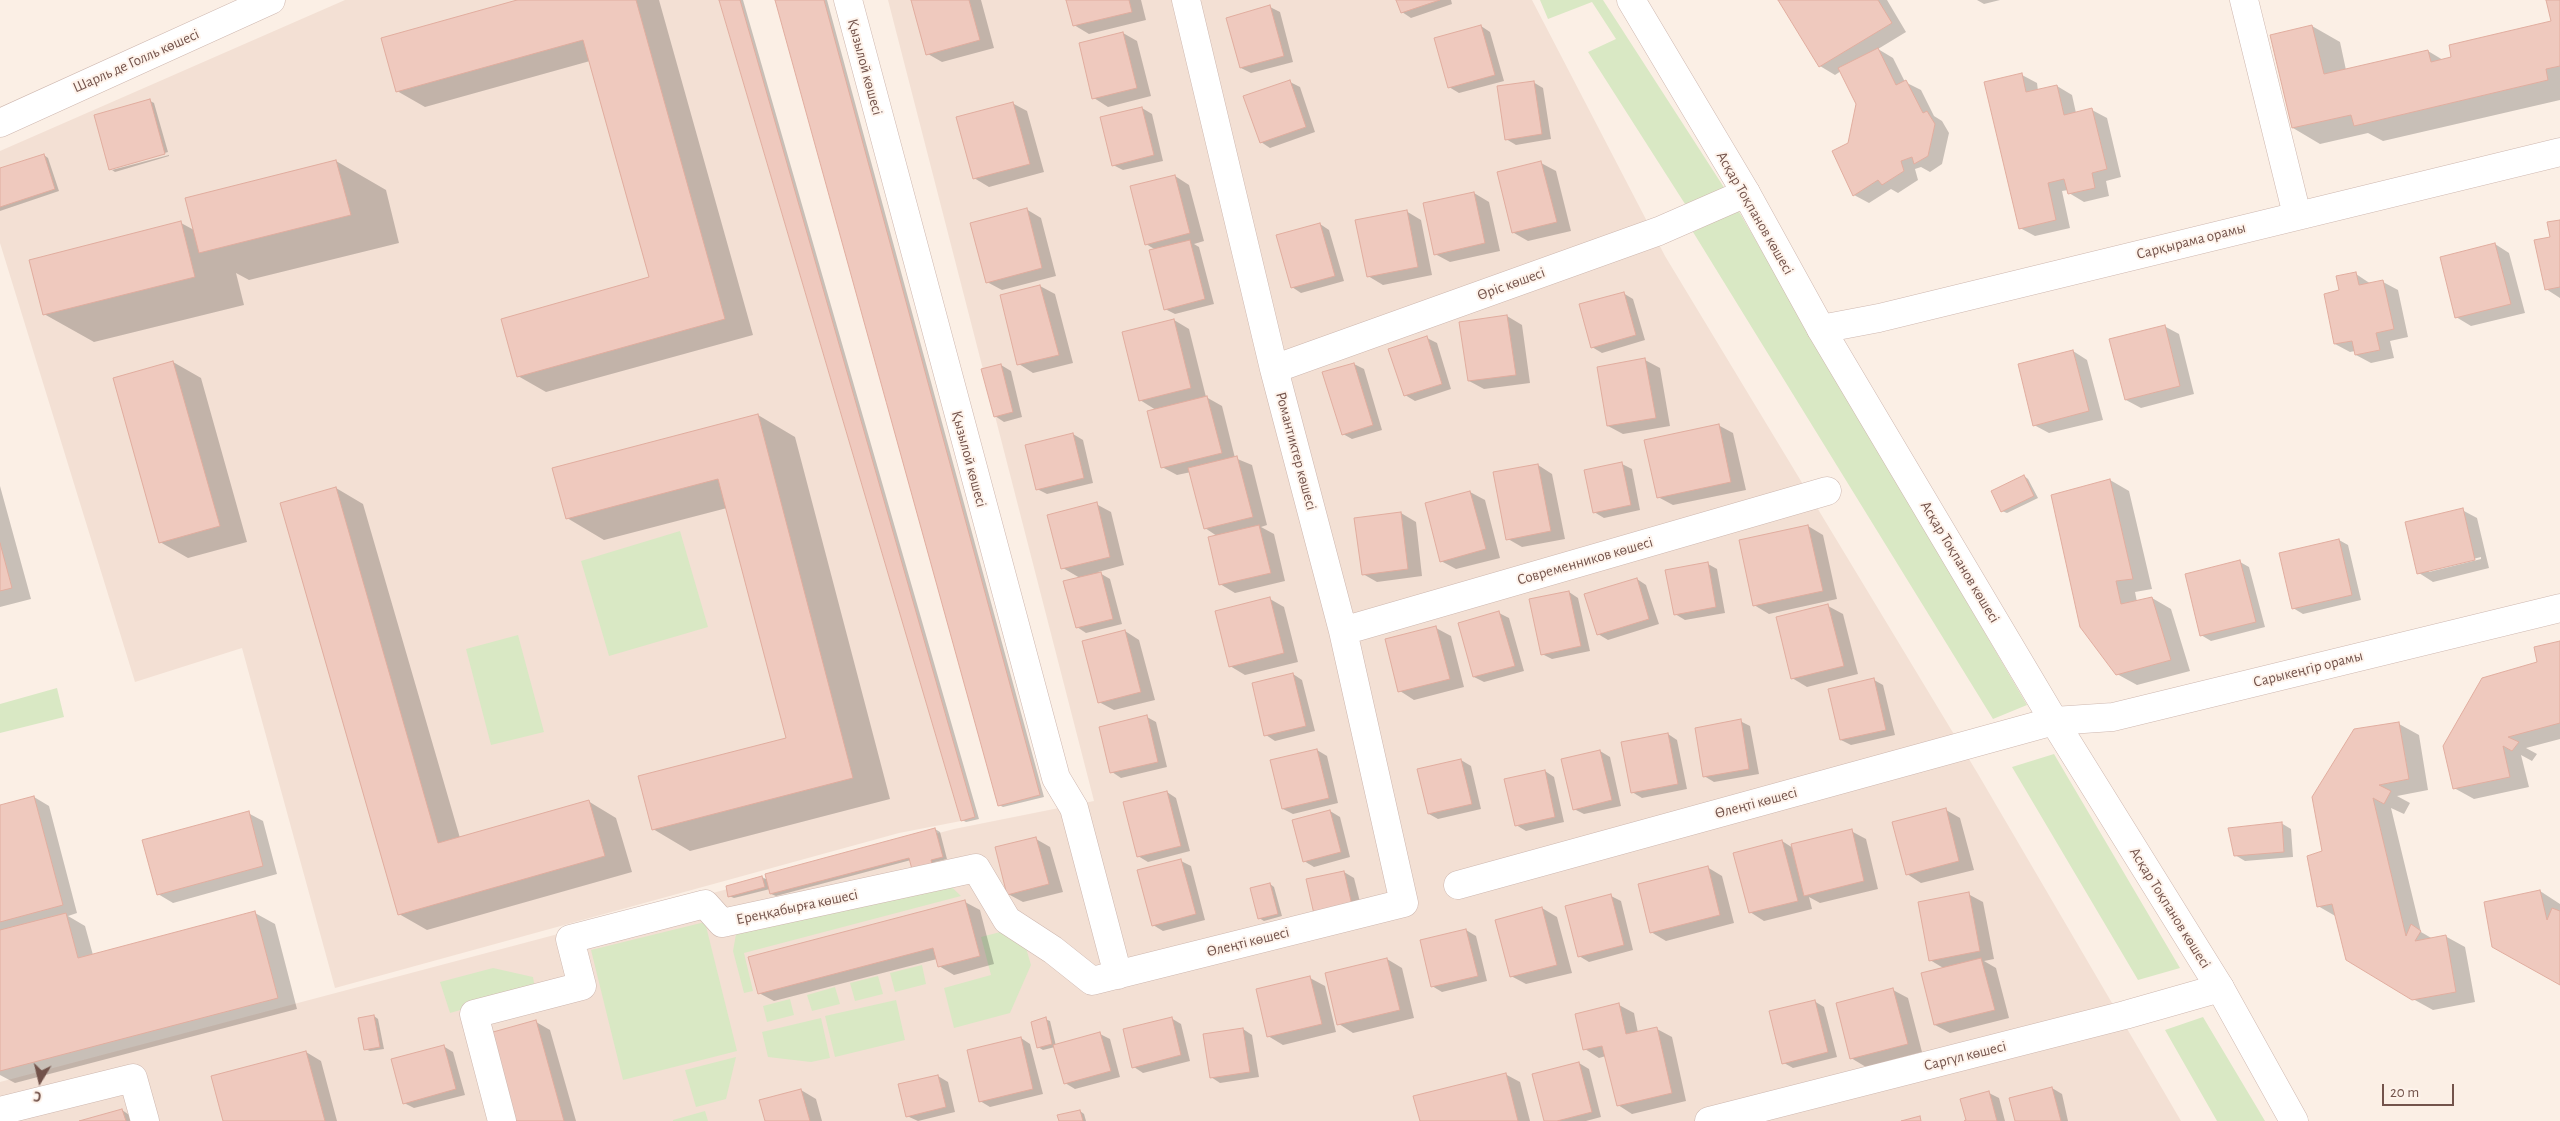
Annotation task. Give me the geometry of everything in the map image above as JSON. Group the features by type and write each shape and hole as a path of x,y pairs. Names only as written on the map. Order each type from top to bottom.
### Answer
{"street":[{"name":"Шарль де Голль көшесі","path":"0,123 271,0"},
{"name":"Қызылой көшесі","path":"848,0 1053,769 1056,778 1074,808 1118,975"},
{"name":"Романтиктер көшесі","path":"1186,0 1274,369 1343,630 1404,903"},
{"name":"Асқар Тоқпанов көшесі","path":"1631,0 1746,193 1821,329 2054,721 2220,988 2294,1121"},
{"path":"2244,0 2296,215"},
{"name":"Сарқырама орамы","path":"1821,329 1879,318 2560,152"},
{"name":"Өріс көшесі","path":"1274,369 1659,231 1746,193"},
{"name":"Современников көшесі","path":"1343,630 1827,491"},
{"name":"Сарыкеңгір орамы","path":"2054,721 2113,716 2560,608"},
{"name":"Өлеңті көшесі","path":"1458,886 2054,721"},
{"name":"Ереңқабырға көшесі","path":"502,1121 474,1014 582,986 570,939 705,904 722,923 976,868 1007,920 1053,950 1092,981"},
{"name":"Өлеңті көшесі","path":"1092,981 1404,903"},
{"name":"Саргүл көшесі","path":"1710,1121 2125,1015 2220,988"},
{"path":"0,1111 133,1078 145,1121"}],"shaded area":[{"path":"345,0 719,0 961,821 899,833 335,988 242,648 135,682 0,243 0,151"},
{"path":"888,0 1532,0 1665,256 1978,774 2181,1121 0,1121 0,1082 954,829 1094,801"}],"green space":[{"path":"1540,0 1603,0 1725,189 1685,204 1588,52 1616,39 1592,2 1548,19"},
{"path":"1738,210 2027,705 1993,719 1693,232"},
{"path":"680,531 708,627 609,656 581,561"},
{"path":"518,635 544,732 491,745 466,649"},
{"path":"57,688 64,717 0,733 0,704"},
{"path":"2054,754 2180,968 2138,980 2012,767"},
{"path":"940,876 961,896 744,953 753,991 744,993 733,951 736,934"},
{"path":"705,922 737,1051 623,1080 591,950"},
{"path":"1008,930 1022,934 1031,965 1010,1013 954,1028 944,988 991,975 981,937"},
{"path":"922,965 926,984 895,992 890,973"},
{"path":"493,968 533,977 535,989 450,1013 440,982"},
{"path":"878,976 883,994 855,1001 850,983"},
{"path":"835,987 840,1004 812,1011 807,995"},
{"path":"790,999 794,1015 767,1022 763,1006"},
{"path":"896,1000 905,1040 835,1057 825,1016"},
{"path":"2203,1017 2265,1121 2217,1121 2165,1030"},
{"path":"821,1018 830,1058 811,1062 768,1057 762,1032"},
{"path":"736,1057 726,1099 696,1107 685,1070"},
{"path":"705,1111 708,1121 673,1121 673,1120"}],"building":[{"path":"517,0 636,0 725,319 517,377 501,319 649,277 583,40 396,92 381,38"},
{"path":"719,0 740,0 975,817 961,821"},
{"path":"775,0 824,0 1040,795 998,806"},
{"path":"911,0 969,0 980,40 926,55"},
{"path":"1066,0 1129,0 1132,12 1073,26"},
{"path":"1396,0 1440,0 1401,13"},
{"path":"1778,0 1878,0 1892,23 1819,67"},
{"path":"2546,0 2560,0 2560,66 2546,69 2548,80 2354,126 2351,115 2292,128 2270,35 2312,25 2324,74 2428,50 2431,62 2451,57 2449,45 2551,21"},
{"path":"1270,5 1284,56 1240,68 1226,18"},
{"path":"1481,25 1495,75 1448,88 1434,38"},
{"path":"1123,32 1137,88 1092,99 1079,43"},
{"path":"1878,48 1896,85 1906,80 1923,113 1927,111 1935,124 1928,156 1914,164 1912,157 1901,161 1904,171 1882,185 1878,180 1853,196 1832,151 1848,143 1856,104 1838,68"},
{"path":"2022,73 2026,92 2057,85 2064,115 2092,108 2107,169 2092,173 2095,188 2068,194 2064,179 2048,183 2056,220 2019,229 1984,82"},
{"path":"1290,80 1306,127 1260,143 1243,96"},
{"path":"1534,81 1542,134 1505,140 1497,86"},
{"path":"150,99 165,154 109,170 94,115"},
{"path":"1013,102 1030,164 973,179 956,117"},
{"path":"1142,107 1154,155 1112,166 1100,117"},
{"path":"44,154 55,189 0,207 0,168"},
{"path":"336,160 351,215 199,253 185,198"},
{"path":"1541,161 1557,222 1512,233 1497,172"},
{"path":"1175,175 1190,233 1145,245 1130,186"},
{"path":"1474,192 1485,243 1434,255 1423,203"},
{"path":"1027,208 1042,268 986,283 970,223"},
{"path":"1407,210 1418,267 1367,277 1355,220"},
{"path":"2560,220 2560,287 2545,290 2534,240 2550,237 2547,222"},
{"path":"181,221 195,277 43,315 29,260"},
{"path":"1320,223 1335,276 1291,288 1276,235"},
{"path":"1190,240 1205,299 1164,310 1149,250"},
{"path":"2495,243 2511,304 2455,318 2440,257"},
{"path":"2356,272 2359,285 2383,280 2394,329 2376,333 2380,350 2355,355 2352,341 2334,344 2324,294 2339,290 2336,276"},
{"path":"1040,285 1059,355 1017,365 1000,295"},
{"path":"1624,292 1636,335 1591,348 1579,304"},
{"path":"1507,315 1516,375 1468,381 1459,322"},
{"path":"1174,319 1191,388 1139,401 1122,332"},
{"path":"2165,325 2180,386 2125,400 2109,339"},
{"path":"1427,336 1442,384 1404,396 1388,349"},
{"path":"2073,350 2089,411 2033,426 2018,364"},
{"path":"1645,358 1656,418 1607,426 1597,367"},
{"path":"173,361 220,526 159,543 113,378"},
{"path":"1354,363 1373,425 1342,435 1322,372"},
{"path":"1001,364 1013,412 994,417 981,369"},
{"path":"1207,396 1222,453 1161,468 1147,411"},
{"path":"758,414 853,778 652,830 638,776 786,738 718,479 566,519 552,468"},
{"path":"1719,424 1731,482 1657,498 1644,440"},
{"path":"1073,433 1084,478 1036,490 1025,445"},
{"path":"1237,456 1253,517 1204,529 1188,468"},
{"path":"1622,462 1631,505 1593,513 1584,470"},
{"path":"1538,464 1551,531 1506,540 1493,472"},
{"path":"2024,475 2034,496 2001,512 1991,491"},
{"path":"2110,479 2133,579 2116,581 2121,604 2152,597 2171,660 2116,675 2080,627 2051,495"},
{"path":"336,487 438,843 589,800 605,856 398,915 280,503"},
{"path":"1470,491 1486,549 1440,562 1425,503"},
{"path":"1097,502 1110,557 1061,569 1047,515"},
{"path":"2463,508 2475,560 2417,574 2405,522"},
{"path":"1401,512 1408,569 1362,575 1354,518"},
{"path":"1259,525 1271,573 1219,585 1208,537"},
{"path":"1808,525 1823,591 1753,606 1739,540"},
{"path":"2339,539 2352,595 2292,609 2279,553"},
{"path":"0,543 12,588 0,591"},
{"path":"2240,560 2256,622 2200,636 2185,574"},
{"path":"1708,562 1716,607 1674,615 1665,570"},
{"path":"1101,572 1113,619 1076,628 1063,581"},
{"path":"1637,578 1649,619 1597,635 1584,594"},
{"path":"1569,591 1581,646 1541,655 1529,599"},
{"path":"1270,597 1284,653 1229,667 1215,611"},
{"path":"1828,604 1844,666 1791,679 1776,617"},
{"path":"1499,611 1515,666 1473,677 1458,623"},
{"path":"1436,626 1450,679 1398,692 1385,639"},
{"path":"1125,630 1141,692 1098,703 1082,641"},
{"path":"2560,641 2560,723 2508,737 2519,742 2512,751 2503,746 2510,777 2453,789 2443,746 2482,678 2537,662 2534,647"},
{"path":"1293,673 1306,726 1264,736 1252,683"},
{"path":"1874,678 1886,730 1840,740 1828,689"},
{"path":"1147,715 1158,762 1110,773 1099,727"},
{"path":"1741,719 1749,769 1703,777 1695,728"},
{"path":"2399,722 2409,779 2379,785 2391,791 2384,804 2373,798 2406,936 2411,924 2421,931 2415,941 2446,935 2456,992 2412,1000 2346,960 2332,904 2317,907 2307,856 2322,851 2312,797 2354,729"},
{"path":"1668,733 1678,784 1631,793 1621,742"},
{"path":"1317,749 1329,798 1282,809 1270,760"},
{"path":"1600,750 1612,800 1573,810 1561,759"},
{"path":"1461,759 1472,804 1428,814 1417,769"},
{"path":"1545,770 1555,817 1515,826 1504,779"},
{"path":"1167,791 1181,846 1137,857 1123,802"},
{"path":"34,796 63,905 0,922 0,805"},
{"path":"1946,808 1959,861 1906,875 1892,822"},
{"path":"1330,810 1341,852 1303,862 1292,820"},
{"path":"249,811 263,866 157,895 142,840"},
{"path":"2282,822 2284,852 2234,856 2228,828"},
{"path":"935,828 943,857 931,860 934,872 914,877 909,858 770,894 765,874"},
{"path":"1852,829 1864,881 1804,896 1791,844"},
{"path":"1036,837 1049,884 1007,895 995,847"},
{"path":"1782,840 1798,901 1749,913 1733,853"},
{"path":"1181,859 1196,914 1152,926 1137,870"},
{"path":"1708,866 1720,915 1650,933 1638,884"},
{"path":"1344,871 1352,905 1314,914 1306,879"},
{"path":"762,876 765,887 728,897 726,886"},
{"path":"1270,883 1278,914 1258,919 1250,888"},
{"path":"2540,890 2547,920 2552,908 2560,911 2560,985 2492,947 2484,902"},
{"path":"1969,892 1980,951 1929,961 1918,902"},
{"path":"1611,894 1624,945 1578,957 1565,906"},
{"path":"965,900 980,956 938,967 933,948 758,994 748,957"},
{"path":"1542,907 1557,965 1510,977 1495,920"},
{"path":"255,911 278,998 0,1071 0,930 66,913 78,958"},
{"path":"1466,929 1478,976 1431,987 1420,940"},
{"path":"1387,958 1400,1010 1337,1025 1325,973"},
{"path":"1981,958 1995,1010 1934,1025 1921,973"},
{"path":"1310,976 1322,1024 1267,1037 1256,989"},
{"path":"1893,988 1908,1044 1850,1059 1836,1003"},
{"path":"1815,1000 1828,1052 1782,1064 1769,1011"},
{"path":"1619,1003 1626,1034 1657,1027 1672,1093 1617,1106 1602,1046 1583,1050 1575,1014"},
{"path":"374,1015 380,1047 364,1050 358,1018"},
{"path":"1046,1017 1052,1044 1037,1048 1031,1022"},
{"path":"1172,1017 1181,1055 1132,1068 1123,1029"},
{"path":"536,1020 564,1121 511,1121 486,1034"},
{"path":"1243,1028 1250,1072 1210,1078 1203,1034"},
{"path":"1100,1032 1111,1071 1064,1084 1053,1045"},
{"path":"1021,1037 1033,1089 979,1102 967,1050"},
{"path":"444,1045 456,1089 403,1104 391,1059"},
{"path":"306,1051 325,1121 223,1121 211,1076"},
{"path":"1579,1062 1592,1112 1557,1121 1544,1121 1532,1074"},
{"path":"1506,1073 1518,1121 1420,1121 1413,1096"},
{"path":"938,1075 946,1107 906,1117 898,1084"},
{"path":"2052,1087 2061,1121 2015,1121 2009,1098"},
{"path":"801,1089 810,1121 765,1121 759,1100"},
{"path":"1989,1091 1997,1121 1964,1121 1966,1120 1960,1099"},
{"path":"122,1109 126,1121 79,1121"},
{"path":"1080,1110 1083,1121 1059,1121 1057,1115"},
{"path":"1920,1116 1921,1121 1901,1121"}]}
